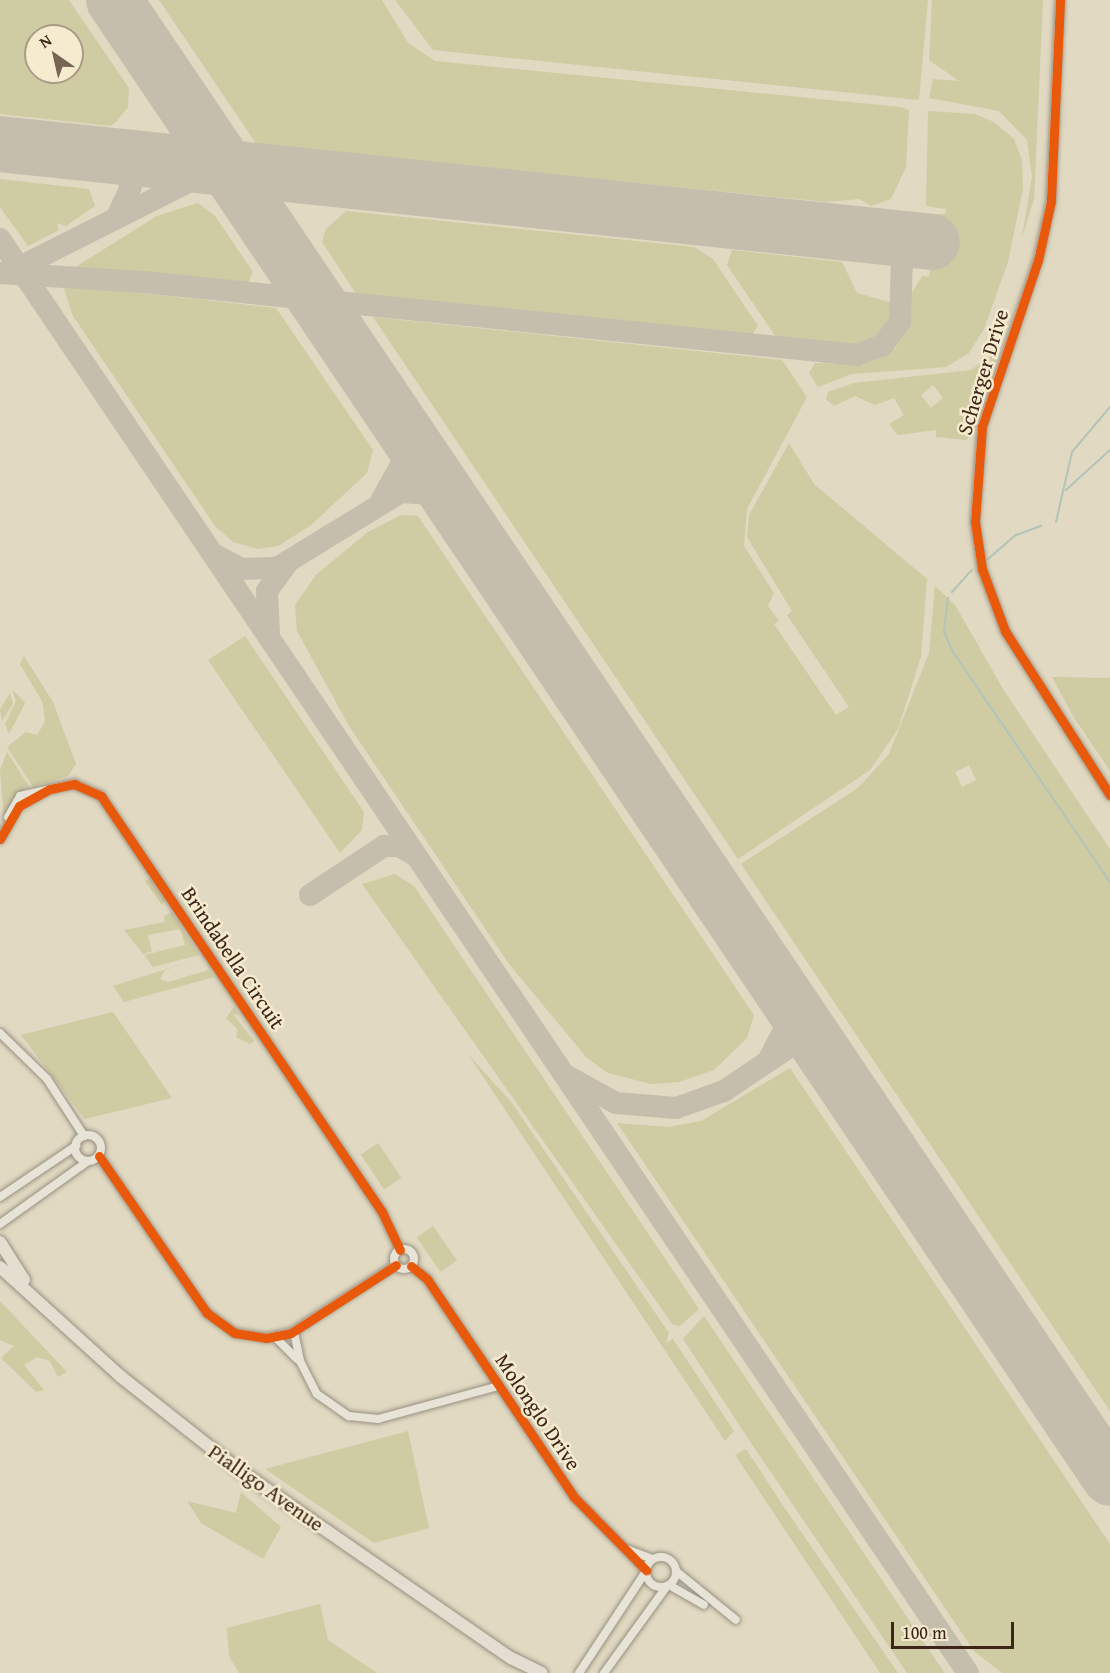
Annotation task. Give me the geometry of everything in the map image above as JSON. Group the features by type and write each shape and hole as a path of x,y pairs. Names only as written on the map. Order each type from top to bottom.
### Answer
{"main road":[{"name":"Pialligo Avenue","path":"0,1242 37,1298"},
{"name":"Pialligo Avenue","path":"0,1267 188,1432 511,1658 542,1673"},
{"name":"Pialligo Avenue","path":"511,1658 526,1673"}],"street":[{"name":"Scherger Drive","path":"1060,0 1051,201 1038,260 980,437 974,508 982,569 1012,645 1110,795"},
{"name":"Brindabella Circuit","path":"0,839 17,799 74,784 101,796 377,1204 400,1250 411,1252 411,1266"},
{"path":"0,1033 47,1079 84,1136 99,1141 99,1156 207,1313 235,1333 275,1337 294,1332 396,1265 411,1266"},
{"path":"0,1197 76,1146 84,1136"},
{"path":"76,1146 79,1158 88,1161"},
{"path":"0,1224 88,1161 99,1156"},
{"path":"396,1265 400,1250"},
{"name":"Molonglo Drive","path":"411,1266 427,1279 574,1497 628,1549 646,1571"},
{"path":"294,1332 301,1365"},
{"path":"275,1337 301,1365 328,1406 365,1419 499,1386"},
{"name":"Molonglo Drive","path":"628,1549 652,1559"},
{"path":"579,1673 652,1559 669,1559 676,1571 736,1620"},
{"path":"646,1571 652,1585 668,1586 704,1605"},
{"path":"604,1673 668,1586 676,1571"}],"shaded area":[{"path":"0,0 69,0 129,88 128,107 110,126 0,114"},
{"path":"159,0 382,0 408,43 435,61 901,107 909,110 906,167 891,199 871,206 859,199 827,202 257,145"},
{"path":"395,0 928,0 919,100 433,50"},
{"path":"932,0 1043,0 1034,199 1022,237 1032,177 1027,140 999,111 929,98 933,79 959,81 929,60"},
{"path":"928,111 975,114 994,122 1014,139 1022,160 1023,189 1008,262 984,329 969,353 946,367 852,374 818,387 809,373 815,363 863,365 895,349 908,327 912,293 922,276 929,277 937,214 945,214 946,209 926,206"},
{"path":"0,179 89,189 95,206 66,226 57,223 59,230 28,246 0,207"},
{"path":"198,203 215,216 253,272 248,283 74,268 157,216"},
{"path":"346,211 695,247 713,259 758,326 750,337 359,298 322,242 326,229"},
{"path":"732,250 842,262 857,293 893,303 890,327 878,341 861,348 778,340 727,265"},
{"path":"70,285 276,308 373,450 367,473 310,526 278,546 258,549 233,542 215,526 73,316 64,289"},
{"path":"373,317 782,360 807,397 747,509 744,546 774,593 768,606 779,621 774,624 836,715 849,707 787,615 792,611 747,537 749,515 789,443 814,484 927,579 921,657 898,729 870,770 738,859"},
{"path":"999,351 973,434 966,440 936,437 936,430 898,435 889,424 904,415 894,398 875,405 855,396 834,406 826,399 828,392 854,383 971,370","holes":["933,385 943,398 931,408 921,395"]},
{"path":"401,515 418,516 754,1015 747,1038 714,1070 679,1082 651,1084 608,1073 587,1058 509,964 349,726 297,631 295,605 316,575 368,532"},
{"path":"935,586 955,605 1003,689 1110,849 1110,1411 741,864 858,788 889,754 929,653","holes":["969,765 976,780 962,787 955,772"]},
{"path":"245,636 364,812 362,830 340,853 208,660"},
{"path":"24,656 53,702 76,764 68,776 33,787 7,747 26,732 37,735 45,722 43,703 20,664"},
{"path":"1052,677 1110,678 1110,771 1073,716"},
{"path":"12,689 25,703 9,734 5,724 16,701"},
{"path":"10,693 13,704 2,721 0,710"},
{"path":"7,752 29,786 13,798 4,818 0,770"},
{"path":"395,874 414,886 699,1309 680,1326 673,1325 362,884"},
{"path":"150,878 165,901 162,905 145,881"},
{"path":"172,912 199,955 153,967 144,955 185,945 180,929 148,935 152,951 143,954 124,930 165,922 164,916"},
{"path":"201,958 165,970 160,979 168,982 209,970 214,977 124,1002 113,986"},
{"path":"234,1007 239,1015 233,1014 254,1041 250,1044 236,1037 238,1030 226,1018"},
{"path":"113,1012 172,1098 85,1119 21,1035"},
{"path":"468,1054 512,1103 669,1333 666,1343 673,1339 734,1431 725,1441"},
{"path":"790,1068 1110,1544 1110,1673 1002,1673 974,1651 617,1123 668,1127 701,1121"},
{"path":"378,1143 401,1178 384,1190 361,1155"},
{"path":"433,1226 457,1260 441,1272 417,1237"},
{"path":"0,1301 67,1372 58,1377 50,1361 37,1357 24,1365 44,1390 36,1392 1,1358 14,1346 0,1340"},
{"path":"704,1316 945,1673 907,1673 753,1446 683,1339"},
{"path":"408,1431 429,1528 374,1543 265,1469"},
{"path":"746,1449 898,1673 880,1673 735,1455"},
{"path":"241,1492 281,1527 263,1559 201,1523 187,1501 236,1513"},
{"path":"320,1604 328,1640 377,1673 239,1673 229,1656 227,1628"}],"waterway":[{"path":"1056,522 1072,452 1110,407"},
{"path":"1066,490 1110,450"},
{"path":"988,559 1016,535 1041,526"},
{"path":"952,592 972,570"},
{"path":"948,598 944,632 953,652 1110,882"}],"taxiway":[{"path":"171,188 193,155 190,111"},
{"path":"105,155 124,170 131,187 117,217"},
{"path":"16,269 190,181 224,185 253,206"},
{"path":"0,273 143,282 857,355 883,345 900,322 902,257 880,237"},
{"path":"0,239 968,1673"},
{"path":"303,300 331,322"},
{"path":"382,499 405,458 396,418"},
{"path":"215,555 241,569 277,568 401,492 431,494 457,509"},
{"path":"269,634 267,591 287,563"},
{"path":"310,895 384,846 399,846 416,856"},
{"path":"770,1057 785,1029 778,985"},
{"path":"569,1077 616,1103 676,1108 724,1091 810,1033"}],"runway":[{"path":"114,0 1110,1478"},
{"path":"0,144 932,242"}],"cycle path":[{"path":"1060,0 1051,201 1038,260 982,426 975,522 982,569 1005,631 1110,795"},
{"path":"0,839 19,806 50,789 74,784 101,796 382,1212 400,1250"},
{"path":"99,1156 207,1313 235,1333 266,1338 291,1333 396,1265"},
{"path":"411,1266 427,1279 574,1497 646,1570"}]}
